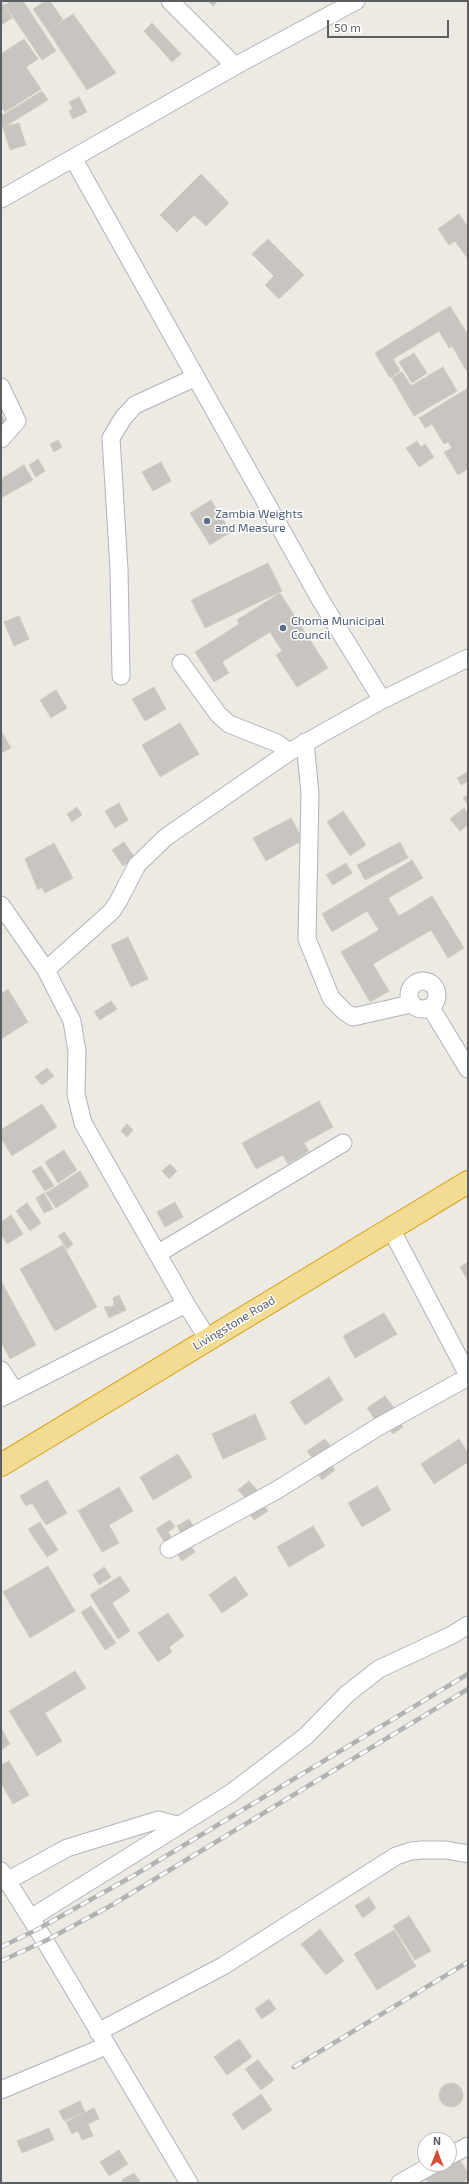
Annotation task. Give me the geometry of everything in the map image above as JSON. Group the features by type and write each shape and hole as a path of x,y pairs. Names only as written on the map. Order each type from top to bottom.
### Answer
{"highway":[{"name":"Livingstone Road","path":"1,1465 468,1182"}],"street":[{"path":"170,1 235,66"},
{"path":"1,199 235,66 356,1"},
{"path":"74,158 320,599 382,700"},
{"path":"121,676 119,569 111,438 123,418 136,405 196,377"},
{"path":"1,387 17,421 1,439"},
{"path":"46,970 112,911 137,865 166,837 305,742 382,700 468,658"},
{"path":"181,664 218,714 229,724 277,743 289,752"},
{"path":"305,742 310,792 307,939 331,998 352,1017 411,1004"},
{"path":"1,905 46,970 72,1021 77,1051 76,1094 83,1123 157,1254 208,1339"},
{"path":"422,981 430,982 436,988 438,995 436,1002 431,1008 420,1010 411,1004 408,997 410,989 415,983 422,981"},
{"path":"431,1008 468,1069"},
{"path":"157,1254 343,1143"},
{"path":"169,1549 277,1490 378,1427 468,1376 391,1229"},
{"path":"1,1370 7,1394 186,1304"},
{"path":"31,1918 177,1825 231,1793 306,1736 347,1694 379,1669 452,1635 468,1625"},
{"path":"177,1825 158,1820 67,1848 4,1876 31,1918 189,2183"},
{"path":"1,2090 102,2039 223,1966 396,1856 411,1851 422,1850 446,1850 468,1854"},
{"path":"457,2152 468,2146"},
{"path":"400,2183 420,2172"}],"building":[{"path":"11,1 23,1 56,51 42,60 5,5"},
{"path":"45,1 50,1 63,20 48,31 33,9"},
{"path":"208,1 218,1 213,6"},
{"path":"4,4 12,18 1,25 1,6"},
{"path":"73,14 116,73 87,90 48,31"},
{"path":"152,23 181,54 172,62 144,31"},
{"path":"24,39 38,59 26,67 41,89 5,112 1,107 1,54"},
{"path":"42,91 48,100 1,129 1,113 3,115"},
{"path":"79,97 87,112 73,119 69,111 73,109 69,102"},
{"path":"19,123 26,145 10,150 3,127"},
{"path":"201,174 229,203 206,226 194,215 177,232 160,215"},
{"path":"459,214 468,227 468,259 455,241 449,245 438,229"},
{"path":"268,239 304,275 279,299 265,285 274,276 252,254"},
{"path":"450,306 468,335 468,369 466,370 452,346 449,348 439,331 393,359 400,371 390,378 375,353"},
{"path":"414,353 427,373 412,383 399,362"},
{"path":"443,367 457,391 414,416 392,378 402,372 411,386"},
{"path":"468,388 468,469 458,475 444,452 452,448 448,442 444,444 432,424 425,428 419,418"},
{"path":"1,414 5,422 1,424"},
{"path":"58,440 62,447 54,452 50,444"},
{"path":"417,441 421,447 425,444 434,457 419,467 406,448"},
{"path":"38,459 45,471 36,477 29,465"},
{"path":"161,462 171,481 153,491 142,472"},
{"path":"24,465 33,480 1,498 1,479"},
{"path":"211,500 231,532 210,545 190,513"},
{"path":"268,563 282,591 205,628 191,600"},
{"path":"280,593 328,668 297,687 276,655 282,651 270,632 222,662 229,673 214,682 195,652 239,624 237,620"},
{"path":"19,616 29,639 14,646 4,622"},
{"path":"154,687 166,709 145,721 132,699"},
{"path":"56,690 67,708 51,718 40,700"},
{"path":"180,723 199,754 160,777 142,745"},
{"path":"1,731 11,748 1,753"},
{"path":"467,772 468,781 461,785 457,778"},
{"path":"468,794 468,805 463,798"},
{"path":"119,803 128,820 115,828 105,811"},
{"path":"77,807 82,815 72,822 67,814"},
{"path":"464,808 468,814 468,825 460,831 450,819"},
{"path":"343,811 366,845 350,856 327,822"},
{"path":"291,818 303,840 266,861 253,838"},
{"path":"124,842 135,858 123,866 112,850"},
{"path":"400,842 408,858 365,880 357,865"},
{"path":"54,843 73,878 45,893 41,887 38,890 25,859"},
{"path":"412,860 423,878 388,898 399,916 432,896 464,948 448,958 431,930 373,964 389,991 370,1002 341,952 379,930 367,911 332,932 322,914"},
{"path":"346,863 352,873 333,885 326,875"},
{"path":"128,937 148,979 131,987 111,945"},
{"path":"8,989 28,1022 1,1039 1,994"},
{"path":"111,1001 117,1009 100,1020 94,1012"},
{"path":"47,1068 54,1076 42,1085 35,1077"},
{"path":"319,1101 333,1127 304,1143 309,1151 288,1164 283,1155 256,1169 242,1143"},
{"path":"42,1104 57,1127 12,1156 1,1138 1,1130"},
{"path":"127,1124 133,1130 127,1137 121,1131"},
{"path":"64,1150 77,1170 58,1183 45,1162"},
{"path":"170,1164 177,1171 169,1179 162,1171"},
{"path":"41,1166 54,1186 45,1191 32,1171"},
{"path":"80,1171 89,1186 56,1208 46,1193"},
{"path":"44,1193 53,1209 44,1213 36,1198"},
{"path":"175,1202 183,1217 165,1227 157,1212"},
{"path":"27,1203 41,1223 30,1231 16,1211"},
{"path":"11,1215 23,1234 7,1244 1,1234 1,1222"},
{"path":"64,1232 73,1244 67,1249 58,1236"},
{"path":"63,1245 97,1307 55,1331 20,1269"},
{"path":"468,1262 468,1281 460,1267"},
{"path":"1,1281 36,1345 10,1359 1,1342"},
{"path":"119,1295 126,1310 109,1318 104,1307 114,1306 113,1298"},
{"path":"384,1313 397,1334 355,1358 343,1336"},
{"path":"329,1377 343,1400 305,1425 290,1402"},
{"path":"385,1396 394,1408 376,1421 367,1408"},
{"path":"255,1414 266,1439 223,1459 212,1434"},
{"path":"397,1419 403,1427 393,1434 388,1426"},
{"path":"325,1439 331,1447 313,1459 307,1451"},
{"path":"459,1439 468,1453 468,1462 434,1484 421,1464"},
{"path":"178,1454 192,1477 153,1500 140,1477"},
{"path":"328,1461 335,1470 322,1480 315,1470"},
{"path":"47,1480 67,1513 46,1525 32,1503 26,1506 20,1496"},
{"path":"249,1481 258,1491 247,1500 238,1490"},
{"path":"377,1486 391,1510 362,1527 348,1503"},
{"path":"119,1487 133,1511 109,1525 119,1543 102,1552 78,1511"},
{"path":"262,1502 268,1511 254,1520 248,1511"},
{"path":"189,1519 195,1529 183,1536 177,1526"},
{"path":"170,1520 175,1527 168,1532 174,1542 167,1546 156,1529"},
{"path":"40,1522 58,1550 47,1557 28,1529"},
{"path":"313,1526 325,1546 289,1567 277,1547"},
{"path":"190,1545 195,1552 182,1561 177,1554"},
{"path":"48,1566 75,1611 30,1638 3,1592"},
{"path":"104,1567 111,1577 99,1585 93,1575"},
{"path":"120,1576 130,1591 112,1603 130,1631 118,1639 90,1595"},
{"path":"235,1576 248,1595 222,1613 209,1595"},
{"path":"91,1606 116,1643 105,1650 81,1612"},
{"path":"168,1613 184,1636 169,1647 172,1652 158,1662 138,1633"},
{"path":"75,1671 86,1688 45,1713 62,1741 37,1756 9,1711"},
{"path":"1,1728 10,1744 1,1750"},
{"path":"9,1761 29,1795 13,1804 1,1783 1,1765"},
{"path":"369,1897 376,1908 363,1918 355,1906"},
{"path":"409,1916 431,1951 415,1960 393,1926"},
{"path":"320,1929 344,1961 326,1975 301,1944"},
{"path":"394,1930 416,1966 377,1990 354,1954"},
{"path":"269,1999 276,2009 262,2019 255,2009"},
{"path":"239,2039 252,2057 227,2075 214,2057"},
{"path":"258,2060 274,2080 261,2090 245,2069"},
{"path":"451,2083 459,2087 463,2095 459,2103 451,2107 443,2103 439,2095 443,2087"},
{"path":"261,2094 272,2110 243,2130 232,2114"},
{"path":"80,2101 85,2112 64,2121 59,2111"},
{"path":"94,2108 99,2119 88,2124 93,2136 82,2140 78,2131 72,2134 66,2122"},
{"path":"49,2128 54,2140 22,2153 17,2141"},
{"path":"119,2150 128,2164 109,2176 100,2162"},
{"path":"457,2155 468,2173 468,2179 461,2183 428,2183 424,2176 430,2172 457,2172"},
{"path":"134,2173 141,2183 123,2183 122,2180"}],"railway":[{"path":"1,1947 38,1929 133,1876 468,1674"},
{"path":"1,1961 45,1941 112,1905 468,1689"},
{"path":"294,2067 468,1962"}],"place":[{"name":"Zambia Weights and Measure","path":"207,521"},
{"name":"Choma Municipal Council","path":"283,628"}]}
